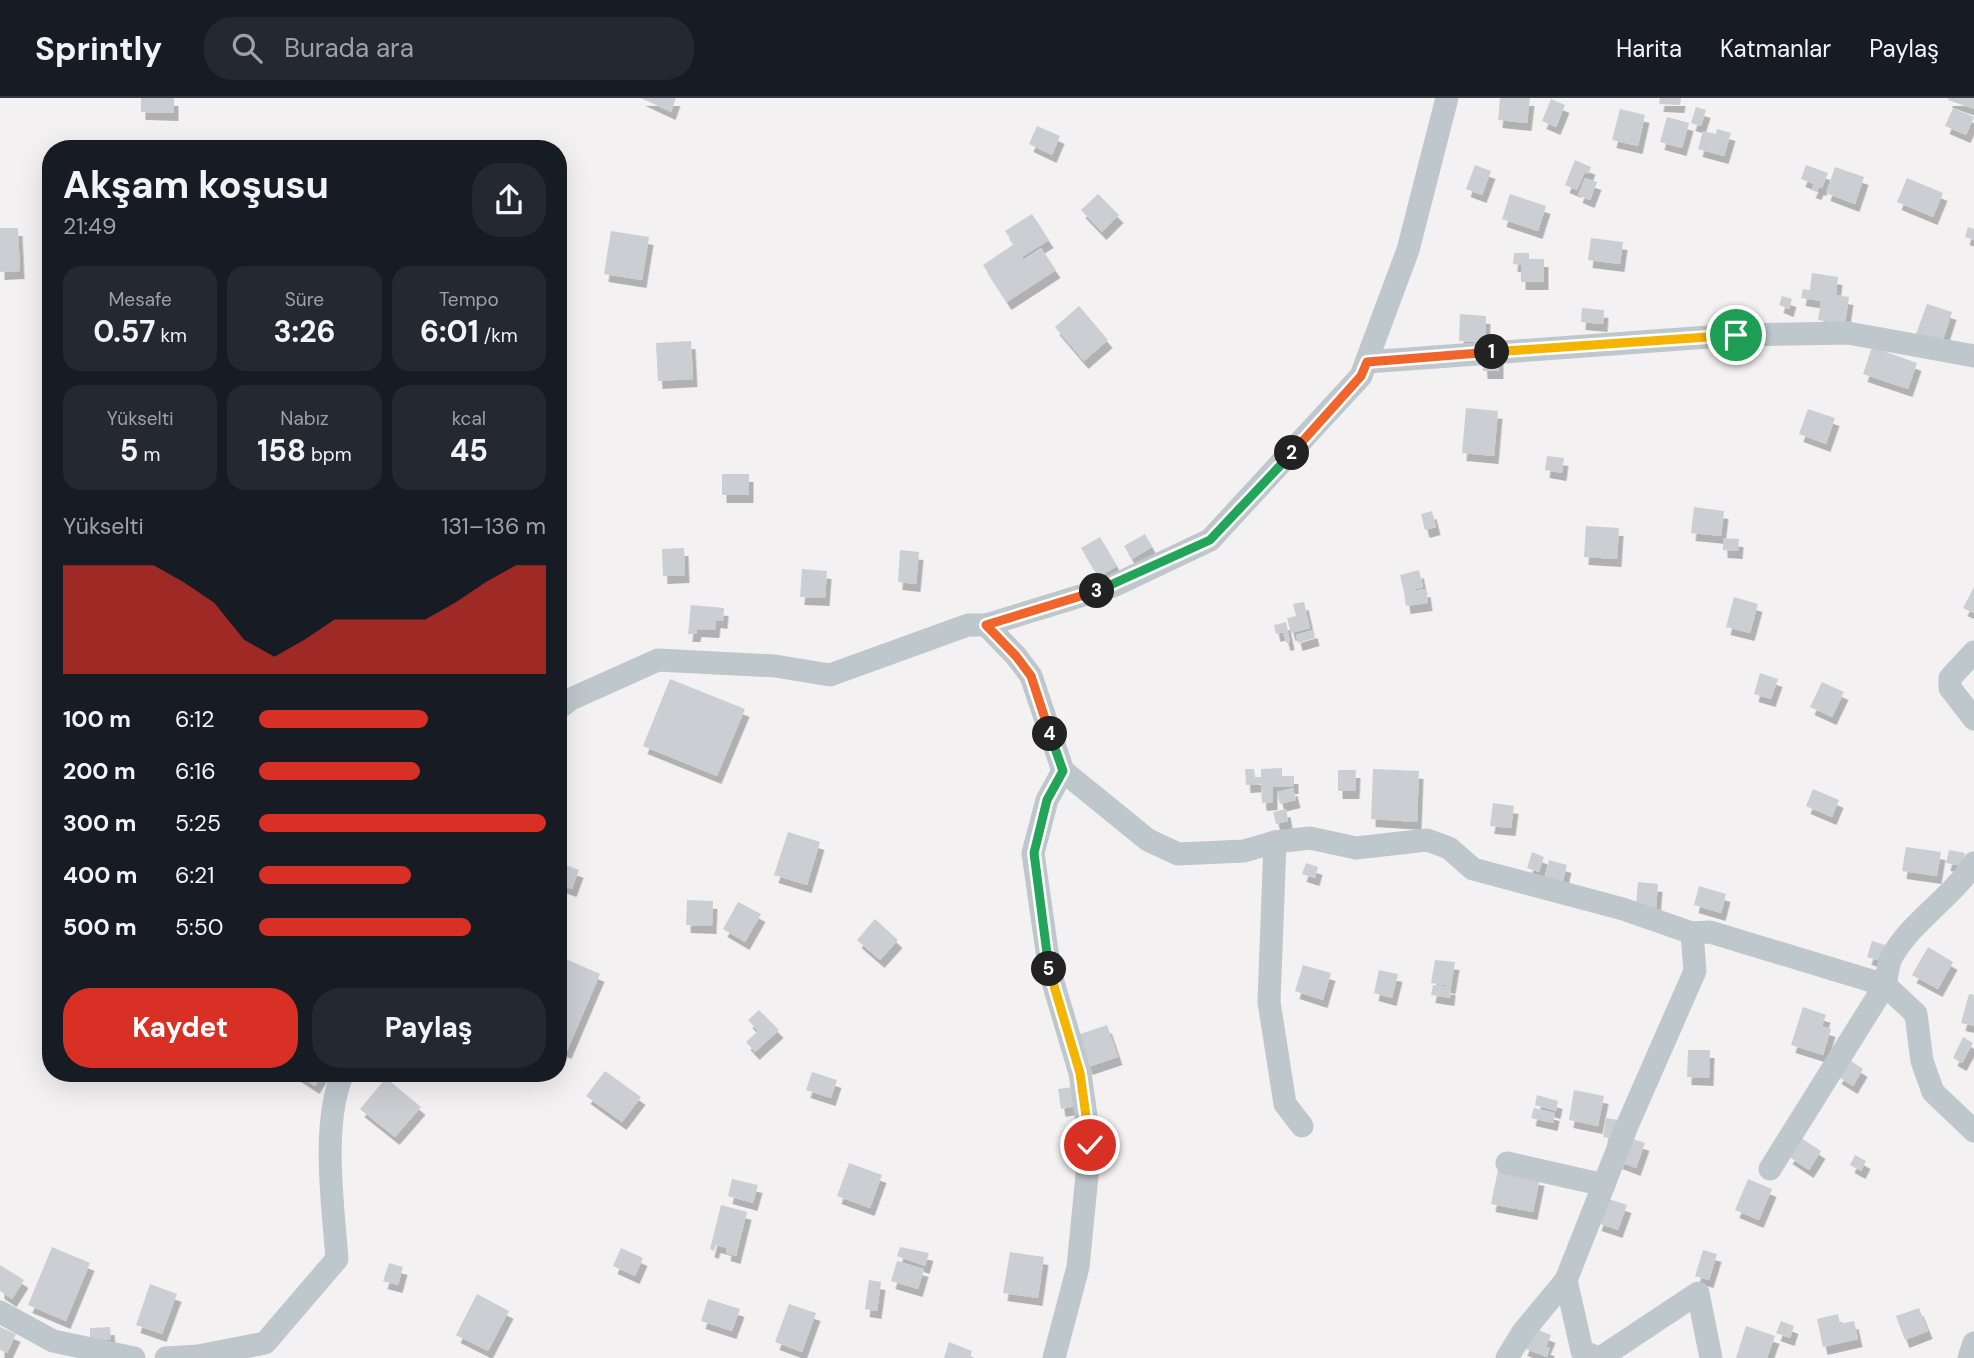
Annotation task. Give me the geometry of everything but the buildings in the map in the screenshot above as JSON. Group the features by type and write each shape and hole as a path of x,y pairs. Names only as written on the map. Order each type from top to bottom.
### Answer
{"street":[{"path":"567,702 658,660 775,666 830,675 968,625 986,625 1113,586 1210,540 1361,376 1408,250 1447,98"},
{"path":"1367,362 1736,335 1848,332 1974,356"},
{"path":"986,625 1031,676 1063,771 1149,840 1178,854 1244,851 1275,842 1310,838 1356,848 1427,840 1450,848 1473,869 1623,909 1692,933 1710,932 1885,985 1916,1014 1922,1061 1933,1091 1974,1131"},
{"path":"1974,652 1950,678 1950,688 1974,719"},
{"path":"1054,1358 1078,1267 1090,1145 1080,1073 1050,972 1034,853 1047,800 1063,771"},
{"path":"1275,842 1269,1002 1285,1104 1303,1126"},
{"path":"1770,1169 1885,985 1891,959 1927,914 1965,878 1974,863"},
{"path":"1507,1358 1523,1332 1566,1280 1695,971 1692,933"},
{"path":"166,1358 217,1355 265,1343 337,1259 330,1158 339,1082"},
{"path":"1507,1163 1604,1185"},
{"path":"1566,1280 1582,1351 1599,1358 1698,1293 1711,1358"},
{"path":"0,1312 53,1342 134,1358"},
{"path":"1969,1358 1974,1343"}],"route":[{"path":"1090,1145 1080,1073 1050,972 1034,853 1047,800 1063,771 1031,676 986,625 1113,586 1210,540 1361,376 1367,362 1736,335"}]}
